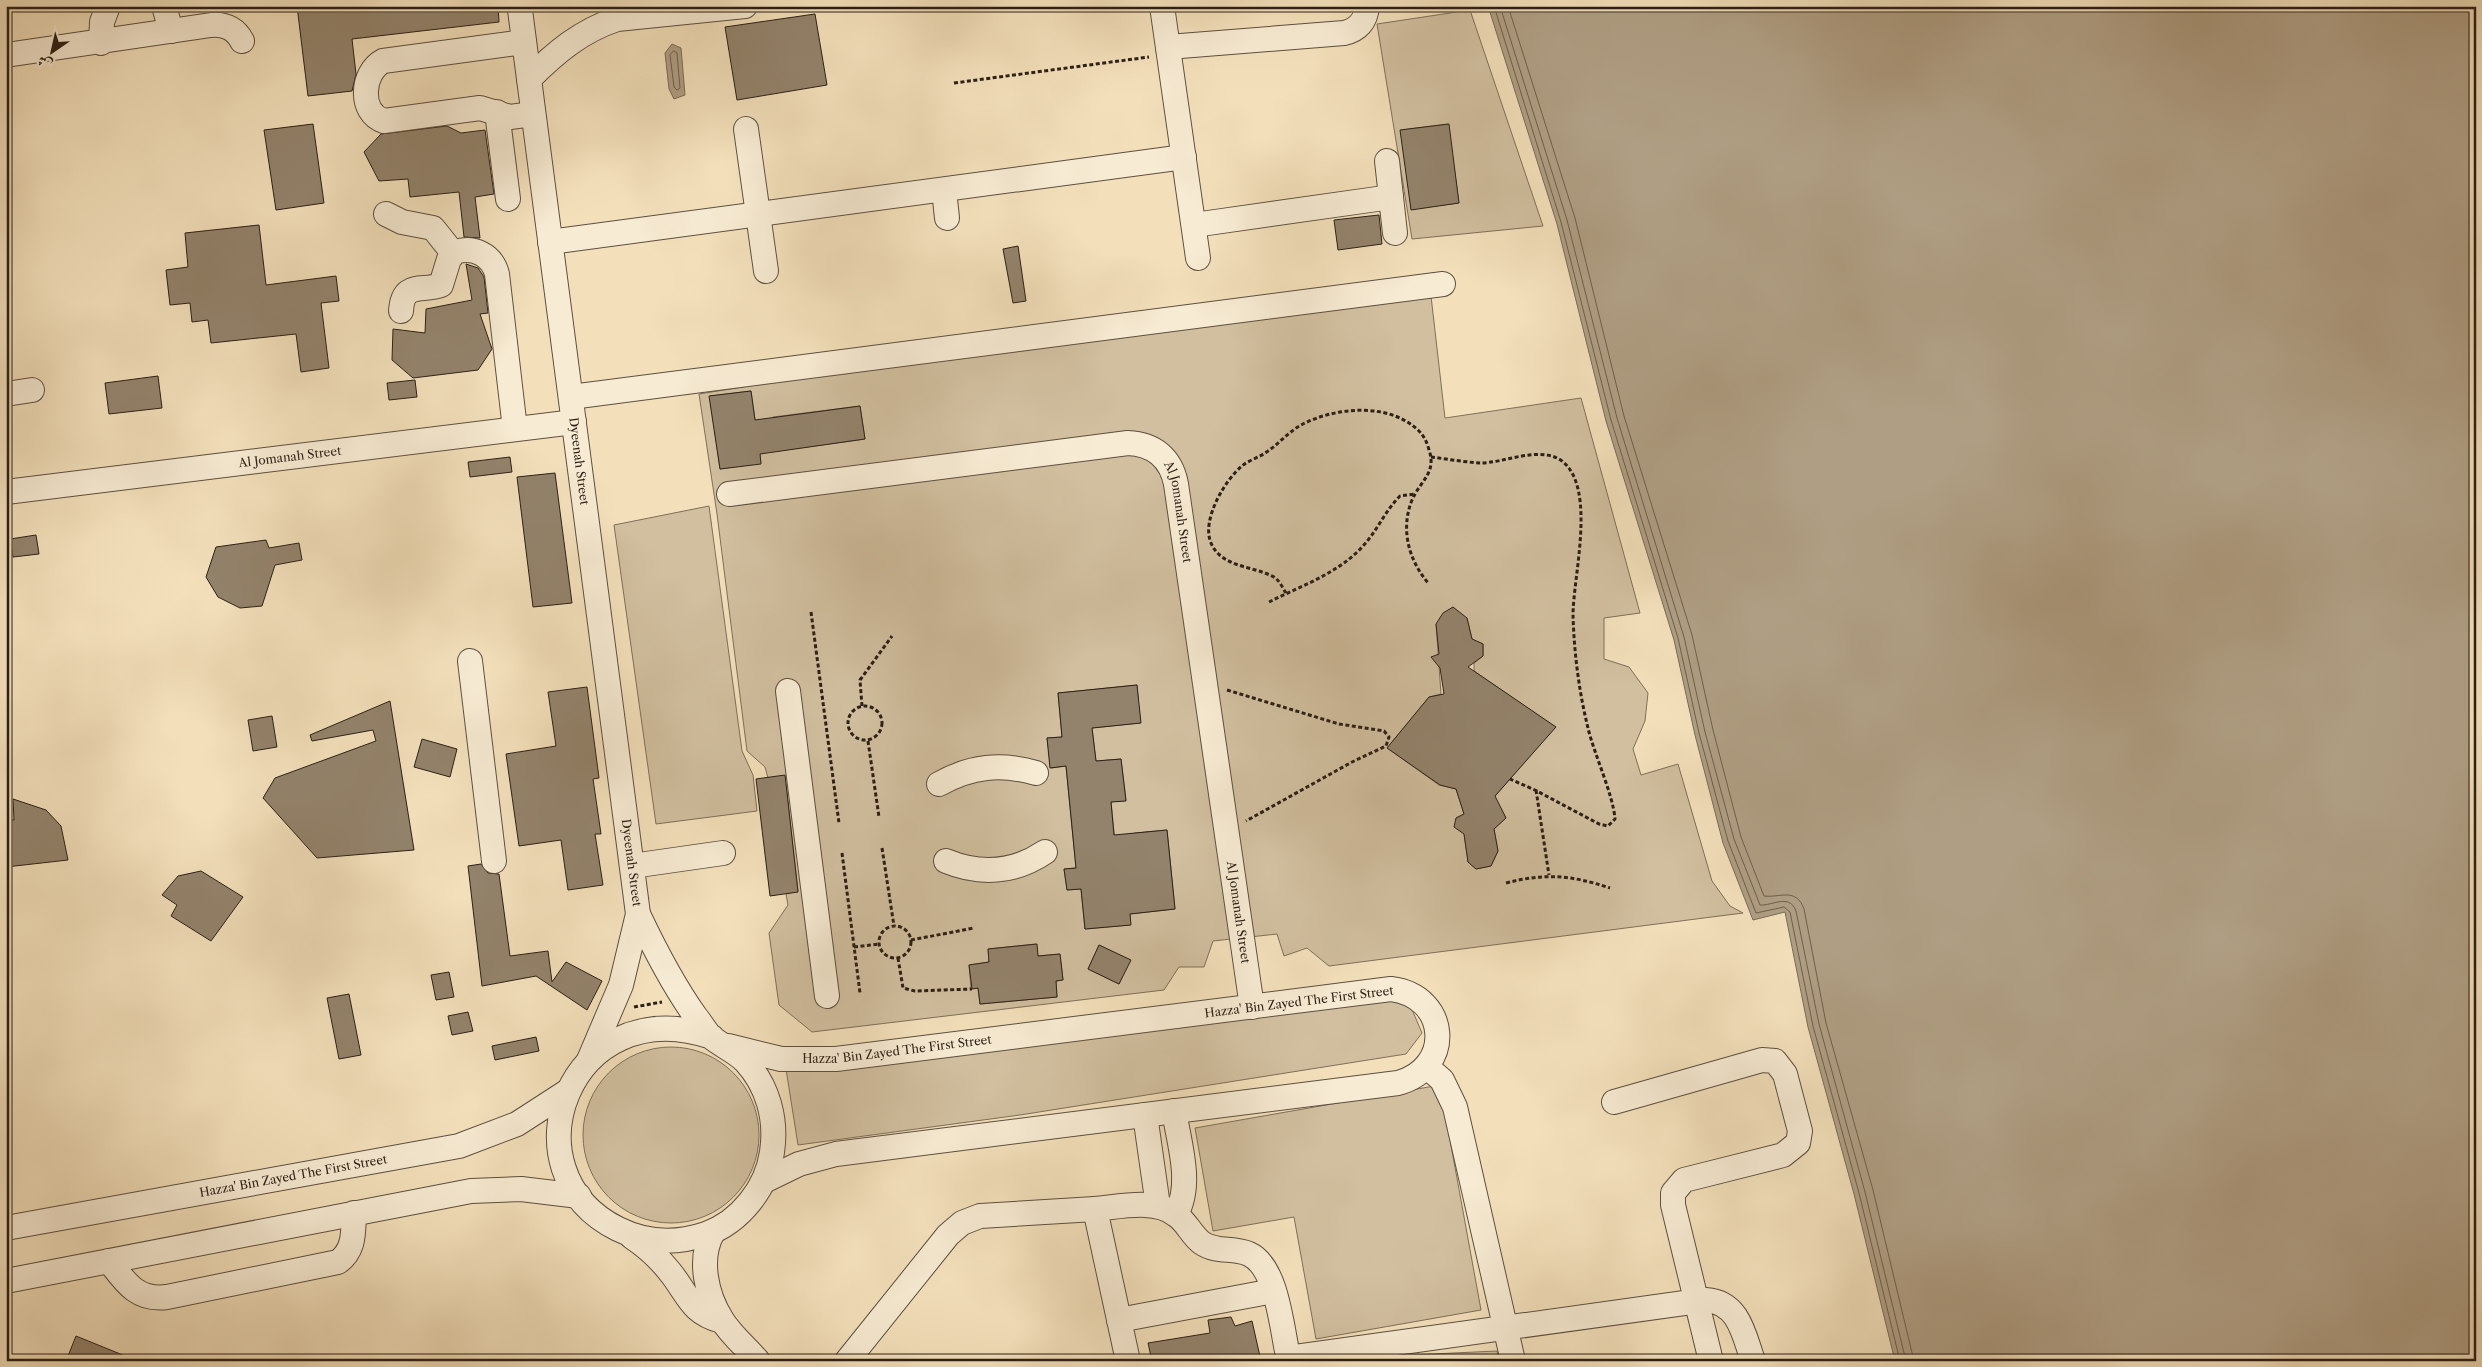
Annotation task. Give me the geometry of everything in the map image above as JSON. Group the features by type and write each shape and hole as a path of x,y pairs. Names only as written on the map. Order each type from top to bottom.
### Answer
{"street":[{"path":"101,43 102,22 108,6"},
{"path":"164,6 171,31"},
{"path":"529,79 566,44 599,25 617,19 745,6"},
{"path":"1168,51 1344,33 1359,27 1366,14 1367,6"},
{"path":"1163,7 1198,258"},
{"name":"Dyeenah Street","path":"520,10 638,914 658,956 682,996 720,1042 744,1061 758,1078 768,1097 773,1118 774,1140 771,1161 764,1181"},
{"path":"6,55 101,43 218,24 233,29 242,41"},
{"path":"524,42 383,61 371,70 368,76 370,110 373,116 384,121 480,108 518,118 533,114"},
{"path":"497,112 508,199"},
{"path":"746,129 766,271"},
{"path":"550,242 1184,157"},
{"path":"1387,161 1395,233"},
{"path":"944,190 947,218"},
{"path":"1194,225 1390,197"},
{"path":"386,214 402,222 433,228 453,253"},
{"path":"401,310 402,297 407,292 442,285 449,258 453,253 460,250 478,252 485,255 495,266 515,430"},
{"path":"570,397 1443,284"},
{"path":"6,394 32,390"},
{"name":"Al Jomanah Street","path":"6,492 574,422"},
{"name":"Al Jomanah Street","path":"729,494 1128,443 1148,446 1164,457 1174,474 1252,1007"},
{"path":"470,661 494,861"},
{"path":"788,690 827,996"},
{"path":"939,784 953,776 986,767 1003,766 1036,773"},
{"path":"946,861 971,869 997,870 1022,865 1045,852"},
{"path":"632,866 723,853"},
{"name":"Dyeenah Street","path":"589,1060 613,1008 628,962 638,914"},
{"name":"Hazza' Bin Zayed The First Street","path":"589,1060 606,1046 625,1035 646,1029 668,1027 691,1030 720,1042 782,1059 836,1060 1391,989 1401,991 1420,1000 1433,1016 1436,1026 1437,1047 1427,1067"},
{"path":"589,1060 568,1091 561,1112 559,1134 566,1170 579,1196 604,1221 630,1235 662,1262 695,1308 708,1316 722,1321"},
{"path":"1614,1102 1762,1060 1775,1061 1786,1074 1800,1130 1798,1143 1782,1155 1684,1180 1673,1193 1673,1205 1711,1361"},
{"path":"630,1235 650,1240 671,1242 692,1239 713,1232 733,1219 745,1208 764,1181 798,1164 836,1154 1398,1083 1409,1080 1427,1067 1448,1088 1455,1106 1514,1361"},
{"name":"Hazza' Bin Zayed The First Street","path":"6,1228 460,1146 517,1124 568,1091"},
{"path":"847,1361 948,1235 962,1223 980,1216 1095,1209 1167,1210 1183,1200 1185,1183 1174,1111"},
{"path":"1145,1115 1167,1210 1201,1242 1216,1250 1246,1253 1260,1261 1271,1278 1288,1360 1365,1354 1506,1329 1716,1300 1733,1310 1753,1361"},
{"path":"6,1281 471,1191 496,1189 546,1191 579,1196"},
{"path":"1095,1209 1128,1361"},
{"path":"109,1261 124,1281 136,1292 152,1298 167,1297 338,1262 352,1245 354,1213"},
{"path":"713,1232 704,1256 707,1279 722,1321 758,1361"},
{"path":"682,1290 707,1279"},
{"path":"1119,1320 1274,1291"}],"path":[{"path":"1490,11 1498,6"},
{"path":"954,83 1168,51"},
{"path":"1286,593 1271,576 1235,563 1215,550 1210,542 1209,532 1213,513 1218,499 1234,474 1244,464 1267,452 1300,426 1332,412 1349,410 1382,413 1405,421 1423,437 1431,457 1429,476 1415,494 1408,514 1407,540 1414,564 1429,584"},
{"path":"1431,457 1479,463 1538,455 1551,457 1562,462 1571,473 1583,510 1573,615 1579,681 1588,728 1615,819 1608,826 1599,824 1536,790 1510,779"},
{"path":"1269,602 1324,574 1354,555 1370,538 1400,496 1415,494"},
{"path":"811,612 839,823"},
{"path":"862,706 860,680 892,636"},
{"path":"1205,683 1339,724 1384,731 1389,737 1386,746 1345,766 1226,832"},
{"path":"862,706 877,710 883,724 881,732 868,740 860,740 854,736 847,722 855,709 862,706"},
{"path":"868,740 879,817"},
{"path":"1536,790 1549,875"},
{"path":"882,848 894,926"},
{"path":"842,853 860,993"},
{"path":"1506,883 1549,875 1580,878 1610,888"},
{"path":"894,926 905,930 911,940 908,952 898,958 885,955 879,944 883,932 894,926"},
{"path":"911,940 974,928"},
{"path":"854,947 879,944"},
{"path":"898,958 902,988 914,991 972,989"},
{"path":"613,1008 627,1008 670,1001 682,996"}],"shaded area":[{"path":"1470,10 1543,226 1412,239 1377,24","holes":["1448,124 1459,203 1412,209 1401,130"]},
{"path":"1431,296 1445,418 1581,398 1640,613 1604,618 1604,659 1629,667 1648,693 1645,721 1633,749 1641,775 1678,764 1712,881 1730,906 1743,913 1329,966 1307,948 1284,956 1277,934 1213,941 1204,967 1179,967 1164,990 812,1032 779,1005 769,933 788,905 786,894 798,891 785,776 768,778 765,767 747,751 717,514 699,394 924,358","holes":["751,391 761,463 720,469 710,396","860,406 865,439 778,451 773,417","1467,618 1472,639 1483,644 1483,656 1474,663 1474,671 1555,727 1491,801 1500,807 1506,818 1494,829 1498,851 1491,866 1476,869 1468,862 1464,834 1456,818 1464,814 1456,789 1439,785 1387,748 1429,697 1441,694 1436,624","1137,685 1140,723 1092,728 1096,761 1121,759 1126,800 1111,802 1115,842 1135,833 1167,830 1175,909 1130,914 1130,925 1085,929 1081,889 1067,890 1064,869 1076,868 1066,766 1051,768 1047,738 1062,737 1058,693","1036,944 1038,956 1060,954 1063,980 1056,981 1057,997 980,1004 978,988 971,988 969,965 989,962 988,949","1099,945 1130,960 1119,984 1088,969"]},
{"path":"709,506 742,751 753,775 757,811 656,824 614,525"},
{"path":"1381,995 1411,1007 1422,1033 1406,1054 1020,1115 798,1145 786,1069"},
{"path":"671,1047 705,1054 727,1067 739,1079 752,1101 759,1135 752,1169 739,1191 727,1203 705,1216 671,1223 637,1216 615,1203 603,1191 590,1169 583,1135 590,1101 603,1079 615,1067 637,1054"},
{"path":"1440,1085 1481,1310 1316,1339 1294,1217 1213,1231 1195,1128"},
{"path":"1497,1351 1499,1361 1382,1361 1389,1356"}],"water":[{"path":"1488,6 2476,6 2476,1361 1895,1361 1854,1194 1808,1027 1785,912 1753,920 1723,843 1695,735 1674,640 1606,421 1557,224"},
{"path":"672,44 681,48 685,95 674,99 669,89 665,53"}],"building":[{"path":"297,6 498,6 499,22 352,39 356,74 352,91 308,96"},
{"path":"815,14 827,85 737,100 725,27"},
{"path":"313,124 324,203 276,210 264,130"},
{"path":"1449,124 1459,203 1411,210 1400,130"},
{"path":"447,126 461,133 485,130 494,194 475,197 480,238 464,237 459,192 410,197 408,179 379,181 364,152 381,134"},
{"path":"1379,215 1382,244 1338,250 1334,220"},
{"path":"259,225 266,285 336,276 339,301 321,303 329,368 301,372 296,334 211,343 208,320 192,322 190,303 170,305 166,270 188,267 185,233"},
{"path":"1018,246 1026,301 1013,303 1003,249"},
{"path":"466,264 478,268 484,277 488,313 480,314 492,349 478,370 413,378 392,360 393,329 425,333 426,309 472,300"},
{"path":"158,376 162,408 109,414 105,383"},
{"path":"415,380 417,397 389,400 387,383"},
{"path":"751,391 755,420 860,406 865,439 760,454 761,464 720,469 709,396"},
{"path":"510,457 512,472 470,477 468,462"},
{"path":"555,473 572,603 533,607 517,477"},
{"path":"36,535 39,554 13,557 10,539"},
{"path":"266,540 269,548 299,543 302,560 275,565 262,606 240,608 218,597 206,577 216,547"},
{"path":"1453,607 1467,618 1472,639 1483,644 1483,656 1468,667 1556,727 1495,796 1506,818 1494,829 1498,851 1491,866 1476,869 1468,862 1464,834 1454,827 1456,818 1464,814 1456,789 1440,785 1387,748 1429,697 1444,694 1440,668 1431,657 1439,654 1436,624 1443,613"},
{"path":"1137,685 1141,723 1092,728 1096,761 1121,759 1126,801 1111,802 1114,835 1167,830 1175,909 1130,914 1131,925 1085,929 1081,889 1067,890 1064,869 1076,868 1066,766 1050,768 1047,738 1062,737 1058,693"},
{"path":"587,687 599,778 593,779 601,834 595,834 603,885 568,890 561,840 519,846 506,754 556,746 548,692"},
{"path":"390,701 414,850 317,858 263,798 275,778 376,741 373,730 312,741 310,735"},
{"path":"272,716 277,747 253,751 248,720"},
{"path":"422,739 457,749 450,777 414,767"},
{"path":"785,775 798,892 770,896 756,779"},
{"path":"13,799 46,810 61,826 68,860 6,867 6,819 14,820"},
{"path":"481,864 488,873 499,874 510,956 548,951 552,982 566,962 602,981 587,1010 536,976 482,986 468,866"},
{"path":"201,871 243,897 211,941 171,916 177,905 162,895 178,876"},
{"path":"1037,944 1038,956 1060,954 1063,980 1056,981 1057,997 980,1004 978,988 972,989 969,965 989,962 988,949"},
{"path":"1099,945 1131,960 1119,984 1088,969"},
{"path":"449,972 454,997 436,1000 431,975"},
{"path":"349,994 361,1055 339,1059 327,998"},
{"path":"468,1012 473,1031 452,1035 448,1016"},
{"path":"536,1037 539,1051 495,1060 492,1046"},
{"path":"1231,1317 1235,1326 1252,1321 1261,1361 1152,1361 1148,1343 1210,1333 1208,1320"},
{"path":"76,1336 135,1360 135,1361 66,1361"}]}
